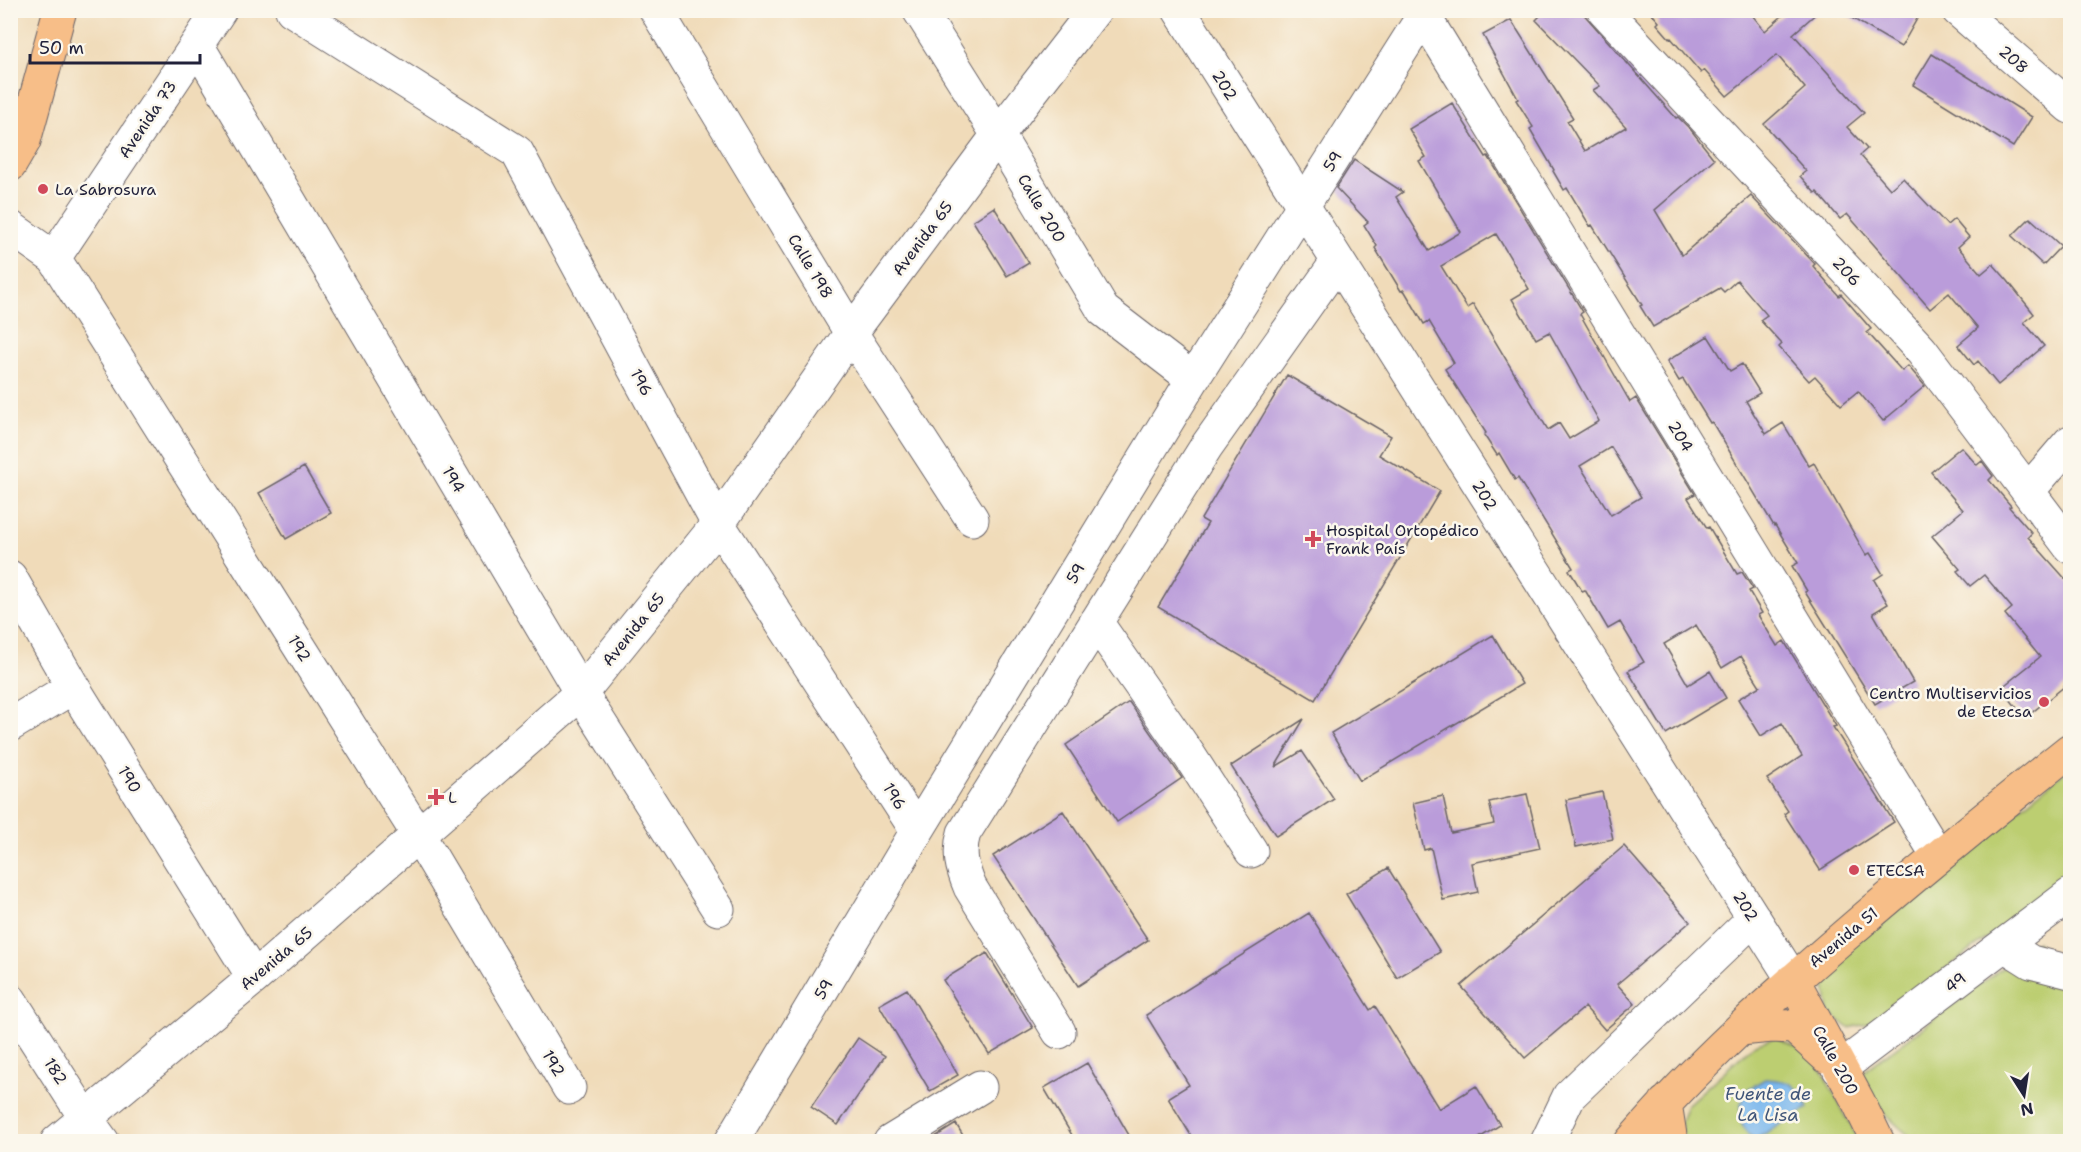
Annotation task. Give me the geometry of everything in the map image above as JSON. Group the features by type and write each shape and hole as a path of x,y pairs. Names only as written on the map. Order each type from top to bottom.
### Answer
{"main road":[{"path":"10,165 24,141 60,10"},
{"name":"Avenida 51","path":"1631,1142 1665,1102 1793,980 1938,856 2070,750"},
{"name":"Calle 200","path":"1793,980 1839,1069 1878,1137"},
{"path":"1740,1029 1772,1026 1794,1027 1839,1069"},
{"path":"1665,1102 1671,1142"}],"street":[{"name":"Avenida 73","path":"54,258 219,10"},
{"name":"196","path":"292,10 517,152 718,524 917,831"},
{"name":"Calle 198","path":"656,10 851,333 972,519"},
{"name":"Calle 200","path":"919,10 998,135 1103,310 1193,380"},
{"name":"Avenida 65","path":"57,1142 94,1129 254,978 581,693 718,524 851,333 998,135 1095,10"},
{"name":"202","path":"1179,10 1793,980"},
{"name":"206","path":"1604,10 1921,350 2070,547"},
{"name":"208","path":"1958,10 2070,107"},
{"name":"59","path":"731,1142 917,831 1193,380 1425,13"},
{"name":"204","path":"1425,13 1938,856"},
{"name":"194","path":"197,45 581,693 718,909"},
{"name":"192","path":"10,227 54,258 419,836 569,1088"},
{"path":"1059,1032 970,887 961,866 960,846 964,833 1206,447 1337,262"},
{"path":"2028,491 2070,442"},
{"name":"190","path":"10,577 73,687 254,978"},
{"path":"1096,622 1189,755 1251,851"},
{"path":"10,725 73,687"},
{"name":"49","path":"1839,1069 2070,895"},
{"path":"1547,1142 1569,1096 1754,918"},
{"path":"2004,945 2031,962 2070,972"},
{"name":"182","path":"10,1000 94,1129"},
{"path":"890,1142 980,1087"}],"green space":[{"path":"2070,767 2070,876 1875,1022 1849,1028 1829,1012 1824,978 1837,958"},
{"path":"2037,942 2070,990 2070,1133 2045,1141 1919,1141 1908,1135 1876,1106 1862,1073"},
{"path":"1776,1037 1813,1055 1859,1141 1684,1141 1681,1122 1687,1105 1755,1044"}],"water":[{"name":"Fuente de La Lisa","path":"1765,1079 1793,1085 1801,1093 1808,1108 1754,1140 1742,1125 1740,1106 1748,1089"}],"building":[{"path":"1546,10 1580,10 1676,118 1678,117 1691,130 1714,159 1655,210 1682,255 1751,196 1815,264 1813,266 1839,296 1841,294 1871,329 1867,332 1902,371 1908,366 1925,386 1883,421 1858,391 1841,405 1815,376 1809,381 1779,347 1782,344 1760,320 1767,315 1737,280 1724,292 1720,288 1653,327 1640,306 1642,305 1592,225 1590,226 1567,188 1564,190 1530,129 1533,127 1516,100 1518,99 1483,35 1511,20 1573,118 1567,121 1585,151 1626,127 1593,90 1600,86 1536,20"},
{"path":"1649,10 1748,10 1765,31 1789,10 1820,10 1793,34 1864,113 1847,127 1867,149 1860,155 1890,189 1903,178 1947,225 1954,219 1969,237 1958,247 1981,274 1993,264 2008,281 2034,314 2024,322 2044,346 1998,385 1978,361 1974,365 1958,345 1978,328 1949,293 1930,309 1847,214 1840,219 1817,192 1815,193 1800,176 1806,171 1764,124 1805,88 1777,55 1727,96 1704,70 1701,73 1670,39"},
{"path":"1838,10 1922,10 1901,47"},
{"path":"1932,54 2032,117 2013,147 1913,85"},
{"path":"1452,103 1486,157 1488,156 1583,312 1580,314 1630,402 1636,398 1695,494 1688,498 1707,528 1709,527 1737,574 1742,572 1753,589 1749,591 1762,613 1758,615 1777,646 1784,641 1836,726 1833,727 1894,822 1820,870 1784,814 1788,811 1767,779 1802,756 1782,723 1761,736 1738,699 1760,686 1741,656 1722,668 1696,625 1664,644 1688,685 1710,671 1726,698 1666,734 1628,671 1644,662 1620,622 1608,629 1585,590 1582,591 1569,570 1573,568 1518,478 1515,480 1499,453 1497,455 1484,435 1486,433 1445,369 1454,363 1429,321 1424,324 1404,290 1401,291 1364,225 1368,222 1336,188 1354,160 1403,192 1396,197 1429,251 1461,232 1419,161 1426,157 1409,129","holes":["1496,234 1529,289 1512,299 1536,339 1549,332 1599,421 1569,439 1559,423 1548,430 1473,304 1467,308 1441,266","1611,447 1641,497 1611,515 1580,466"]},
{"path":"994,207 1029,263 1007,276 973,221"},
{"path":"2030,218 2061,246 2043,265 2012,236"},
{"path":"1708,336 1730,371 1742,364 1760,393 1746,401 1766,434 1783,423 1809,466 1814,463 1866,555 1870,553 1883,574 1874,580 1888,604 1873,613 1913,682 1875,704 1805,592 1807,591 1792,566 1798,563 1775,525 1712,422 1710,423 1683,379 1679,381 1667,361"},
{"path":"1287,375 1391,436 1379,455 1440,491 1315,700 1158,607 1208,523 1201,519"},
{"path":"1961,447 1977,465 1982,461 1993,476 1989,480 2032,533 2028,537 2070,584 2070,682 2025,718 2001,688 2040,657 2005,614 2012,608 1984,575 1970,586 1957,571 1960,569 1932,536 1963,510 1931,472"},
{"path":"304,467 331,513 286,539 259,493"},
{"path":"1493,635 1522,684 1360,781 1331,733"},
{"path":"1129,702 1182,778 1117,822 1066,745"},
{"path":"1304,719 1275,767 1302,751 1334,799 1276,836 1231,766"},
{"path":"1602,792 1613,839 1576,847 1566,800"},
{"path":"1527,794 1540,848 1472,863 1478,892 1443,900 1431,848 1424,850 1413,803 1443,796 1451,833 1494,824 1489,802"},
{"path":"1063,811 1148,940 1078,986 993,856"},
{"path":"1624,846 1690,922 1617,984 1635,1004 1605,1030 1585,1007 1525,1058 1461,986"},
{"path":"1388,868 1440,952 1397,978 1346,894"},
{"path":"1309,913 1370,1010 1375,1006 1439,1109 1476,1086 1500,1125 1473,1142 1195,1142 1168,1098 1189,1085 1146,1015"},
{"path":"987,953 1033,1028 989,1054 943,980"},
{"path":"907,989 958,1075 930,1091 879,1005"},
{"path":"858,1038 885,1056 838,1125 811,1107"},
{"path":"1087,1063 1133,1142 1076,1142 1044,1088"},
{"path":"956,1124 967,1142 927,1142"}],"place":[{"name":"La Sabrosura","path":"43,189"},
{"name":"Hospital Ortopédico Frank País","path":"1313,539"},
{"name":"Centro Multiservicios de Etecsa","path":"2044,702"},
{"name":"L","path":"436,797"},
{"name":"ETECSA","path":"1854,870"}]}
